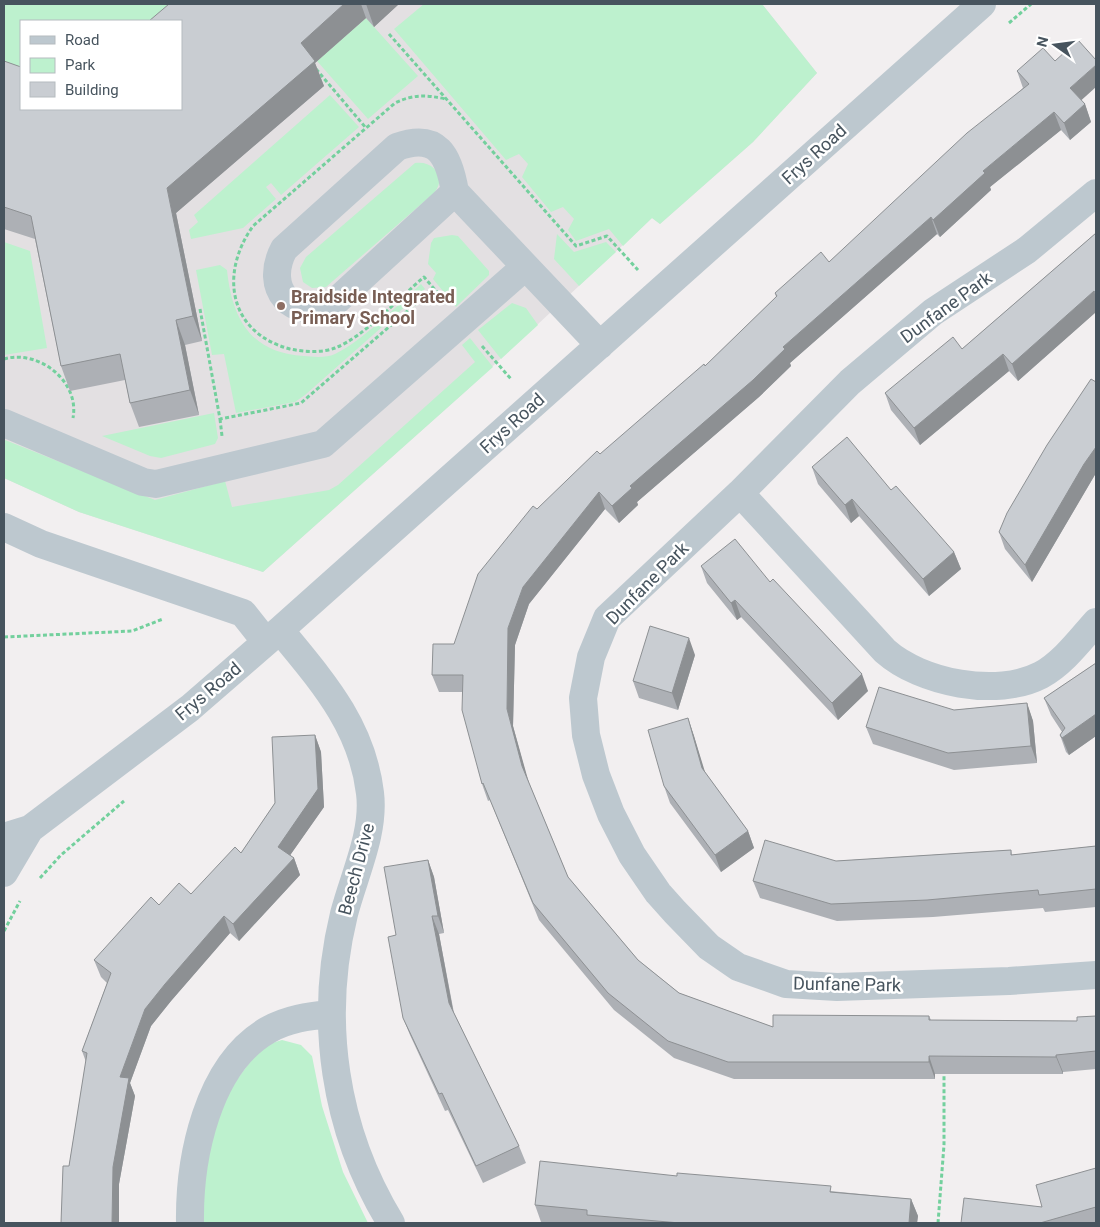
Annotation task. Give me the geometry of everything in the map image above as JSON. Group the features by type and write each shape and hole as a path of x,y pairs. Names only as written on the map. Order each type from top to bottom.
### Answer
{"street":[{"name":"Frys Road","path":"4,837 30,829 190,708 982,4"},
{"path":"455,192 333,304 322,309 298,308 281,292 275,270 284,249 397,147 409,142 421,142 439,150 450,165 455,192 600,345"},
{"name":"Dunfane Park","path":"1096,193 1027,250 933,312 850,382 740,493 607,618 598,636 586,677 584,716 586,735 596,775 620,834 632,855 658,893 710,948 722,957 756,974 786,984 847,987 1009,981 1096,975"},
{"path":"4,423 144,482 156,484 323,444 525,267"},
{"path":"740,493 885,651 898,663 924,675 984,686 1032,679 1052,668 1096,622"},
{"name":"Beech Drive","path":"4,527 41,544 243,613 273,636 325,683 335,700 358,747 370,793 371,814 368,833 348,900 334,962 330,1014 334,1064 339,1095 360,1158 391,1223"},
{"name":"Frys Road","path":"4,873 30,829"},
{"path":"190,1223 191,1186 201,1130 211,1098 228,1070 250,1044 267,1030 283,1022 330,1014"}],"path":[{"path":"389,34 576,246 608,236 658,293"},
{"path":"316,68 366,128"},
{"path":"220,419 301,403 434,288"},
{"path":"200,309 224,446"},
{"path":"4,360 18,357 33,359 58,373 70,394 74,412 72,421"},
{"path":"4,637 132,631 167,618"},
{"path":"938,1223 944,1145 944,1069"}],"shaded area":[{"name":"Braidside Integrated Primary School","path":"4,4 762,4 817,73 753,142 660,224 652,218 466,391 263,572 79,512 4,478"}],"green space":[{"path":"4,4 207,4 182,20 20,20 20,89 4,83"},
{"path":"424,4 762,4 817,73 753,142 660,224 652,218 623,246 609,229 576,241 568,230 574,219 563,207 551,212 522,177 528,164 519,154 506,160 394,29"},
{"path":"366,18 418,76 368,119 317,61"},
{"path":"330,95 359,127 281,195 271,183 266,187 276,199 243,228 191,239 189,230 198,222 194,215"},
{"path":"415,163 428,164 436,171 439,176 439,182 434,193 326,287 312,288 303,282 300,268 306,257"},
{"path":"557,234 574,252 606,242 616,252 579,286 554,259"},
{"path":"458,236 489,271 489,275 456,307 433,279 436,273 428,264 431,243 434,238"},
{"path":"4,242 30,251 47,348 4,355"},
{"path":"220,265 227,270 239,318 247,330 257,340 270,348 304,356 324,357 346,348 369,331 421,284 425,289 295,402 236,413 224,354 212,355 196,270"},
{"path":"512,303 526,308 538,325 501,359 478,330"},
{"path":"470,338 493,367 263,572 79,512 4,478 5,440 155,500 225,481 232,507 329,490 338,485 475,362 462,345"},
{"path":"214,413 218,438 215,444 161,458 150,456 102,436"},
{"path":"282,1040 301,1045 312,1056 322,1106 343,1172 368,1223 196,1223 217,1106 262,1046"}],"building":[{"path":"169,4 344,4 301,43 315,61 167,188 193,316 176,320 190,390 130,403 120,354 61,366 31,216 4,207 4,61 20,67 20,110 182,110 182,20 150,20"},
{"path":"1078,40 1096,60 1096,65 1070,88 1085,104 1064,123 1054,112 983,171 985,173 933,220 931,217 783,347 785,349 753,380 630,486 632,488 612,506 599,492 523,587 508,628 507,709 522,766 568,877 638,960 679,993 773,1027 773,1015 929,1016 929,1020 1077,1021 1077,1017 1096,1016 1096,1051 1056,1055 1056,1057 929,1056 929,1062 728,1062 668,1041 608,993 533,903 482,784 462,710 463,675 432,675 433,644 454,644 478,574 533,506 537,509 597,451 600,454 704,364 705,366 777,296 775,293 821,252 829,262 967,133 1029,84 1017,71 1043,48 1055,61"},
{"path":"1096,233 1096,294 1094,291 1012,364 1003,354 914,428 885,393 953,337 962,349"},
{"path":"1091,379 1096,382 1096,447 1084,464 1025,565 999,532 1007,513 1047,445"},
{"path":"847,437 891,490 896,486 954,552 923,579 852,499 845,505 812,467"},
{"path":"735,539 770,582 773,579 862,674 832,703 735,600 731,603 701,566"},
{"path":"650,626 689,638 672,693 633,681"},
{"path":"1096,663 1096,714 1062,738 1060,735 1065,728 1044,698"},
{"path":"879,687 954,710 1027,703 1031,746 948,753 866,727"},
{"path":"688,718 702,768 748,831 715,855 664,786 648,730"},
{"path":"315,735 318,789 278,847 294,858 233,924 224,916 145,1009 120,1077 129,1078 113,1167 112,1223 61,1223 63,1166 69,1166 87,1053 82,1051 111,973 94,960 151,897 159,905 179,883 191,894 235,847 241,853 275,803 272,737"},
{"path":"765,840 836,861 1011,850 1011,855 1096,846 1096,889 1039,895 1038,890 927,900 831,904 753,881"},
{"path":"428,860 438,916 432,916 449,1003 519,1146 476,1166 442,1093 439,1094 403,1018 388,937 396,935 384,867"},
{"path":"540,1161 677,1176 677,1173 831,1186 830,1192 911,1199 909,1223 680,1223 587,1215 587,1210 535,1205"},
{"path":"1096,1168 1096,1207 1040,1223 961,1223 964,1198 1042,1207 1036,1185"}],"place":[{"name":"Braidside Integrated Primary School","path":"281,306"}]}
